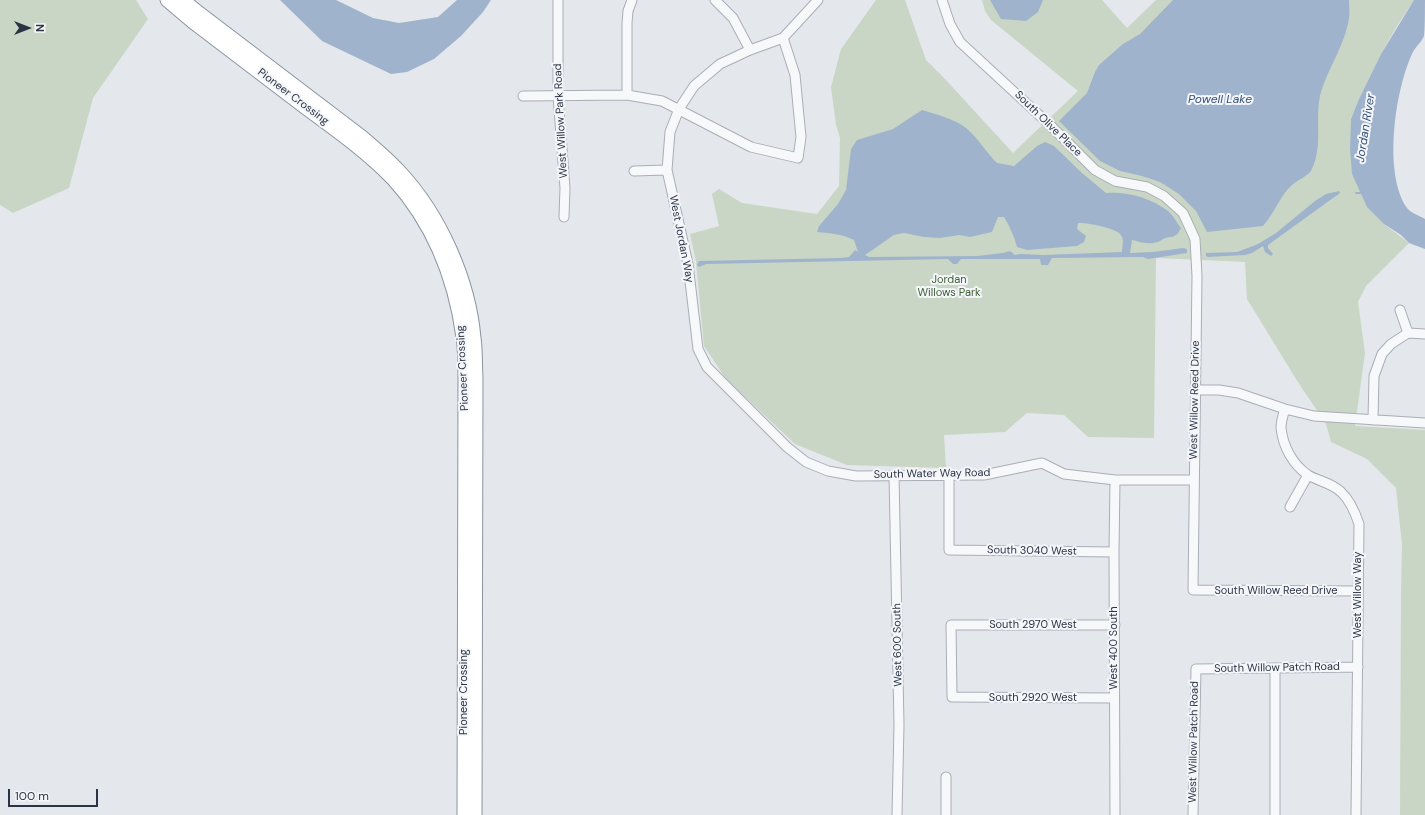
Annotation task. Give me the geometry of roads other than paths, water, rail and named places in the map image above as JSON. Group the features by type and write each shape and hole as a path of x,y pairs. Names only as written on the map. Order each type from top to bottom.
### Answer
{"highway":[{"name":"Pioneer Crossing","path":"167,0 192,22 355,144 392,179 407,197 429,230 451,281 459,311 463,339 465,377 464,815"},
{"name":"Pioneer Crossing","path":"183,0 381,152 401,172 427,207 439,226 451,250 461,278 469,308 474,338 476,378 475,815"}],"street":[{"name":"West Willow Park Road","path":"558,0 558,96 565,188 564,217"},
{"path":"627,95 627,23 628,11 632,0"},
{"path":"714,0 733,18 750,50"},
{"path":"523,96 627,95 662,101 751,147 798,158 801,137 794,75 783,38 818,0"},
{"name":"South Olive Place","path":"942,0 950,24 960,42 1051,126 1095,170 1115,181 1147,187 1164,196 1183,213"},
{"name":"West Jordan Way","path":"707,367 698,349 688,264 667,170 670,132 679,109 694,86 720,64 750,50 783,38"},
{"path":"634,171 667,170"},
{"name":"West Willow Reed Drive","path":"1183,213 1195,239 1197,276 1193,590"},
{"path":"1400,310 1408,333"},
{"path":"1372,420 1374,376 1382,354 1391,344 1408,333 1425,334"},
{"name":"South Water Way Road","path":"707,367 787,447 806,462 828,471 856,476 984,475 1042,463 1064,474 1115,480 1194,480"},
{"path":"1195,390 1219,390 1238,393 1285,409 1314,416 1425,423"},
{"name":"West Willow Way","path":"1285,409 1281,426 1286,449 1294,462 1308,475 1324,482 1340,492 1353,508 1359,524 1356,815"},
{"name":"West 600 South","path":"894,475 899,725 897,815"},
{"path":"1290,508 1308,475"},
{"name":"South 3040 West","path":"949,476 949,550 1114,552"},
{"name":"West 400 South","path":"1115,480 1115,815"},
{"name":"South Willow Reed Drive","path":"1193,590 1358,591"},
{"name":"South 2970 West","path":"952,698 951,625 1115,625"},
{"name":"South Willow Patch Road","path":"1196,669 1358,667"},
{"path":"1275,668 1275,815"},
{"name":"West Willow Patch Road","path":"1193,815 1196,669"},
{"name":"South 2920 West","path":"952,698 1114,698"},
{"path":"946,777 946,815"}],"water":[{"path":"280,0 336,0 373,18 399,23 438,17 457,0 491,0 483,12 461,36 434,59 407,72 391,74 322,41"},
{"path":"990,0 1043,0 1038,12 1026,21 1001,19"},
{"name":"Powell Lake","path":"1173,0 1349,0 1349,16 1344,38 1320,96 1318,114 1318,142 1312,169 1308,174 1287,190 1263,226 1207,232 1196,211 1179,194 1160,182 1120,171 1100,161 1059,121 1087,93 1099,65 1123,44 1140,34"},
{"name":"Jordan River","path":"1414,0 1425,0 1424,36 1412,54 1401,89 1394,132 1394,154 1395,174 1400,193 1407,208 1425,219 1425,249 1409,243 1401,235 1384,224 1367,207 1352,174 1350,149 1351,119 1359,99 1381,54"},
{"path":"922,110 933,113 951,119 966,128 997,163 1014,166 1037,146 1045,142 1054,146 1082,173 1106,193 1130,194 1154,202 1170,213 1181,228 1175,236 1154,243 1144,243 1132,240 1130,253 1183,248 1187,249 1187,253 1148,259 1143,257 1052,258 1048,265 1041,265 1040,259 961,259 957,264 953,264 948,259 706,264 699,267 697,265 699,261 840,258 849,257 855,250 858,252 854,240 831,233 817,232 819,226 838,204 846,190 851,149 857,140 893,129","holes":["998,217 1004,217 1012,232 1017,247 1027,250 1077,246 1084,242 1086,236 1077,229 1078,223 1082,223 1100,226 1120,234 1122,236 1123,243 1122,252 1015,255 1010,251 977,256 869,257 865,255 894,235 904,233 924,237 940,238 959,235 970,237 992,232"]},
{"path":"1339,191 1340,193 1268,245 1268,248 1273,254 1271,256 1265,252 1263,246 1252,253 1245,255 1206,256 1206,253 1237,252 1258,244 1276,233 1315,201 1326,194"}],"waterway":[{"path":"1356,193 1363,193"}],"park label":[{"name":"Jordan Willows Park","path":"949,286"}]}
